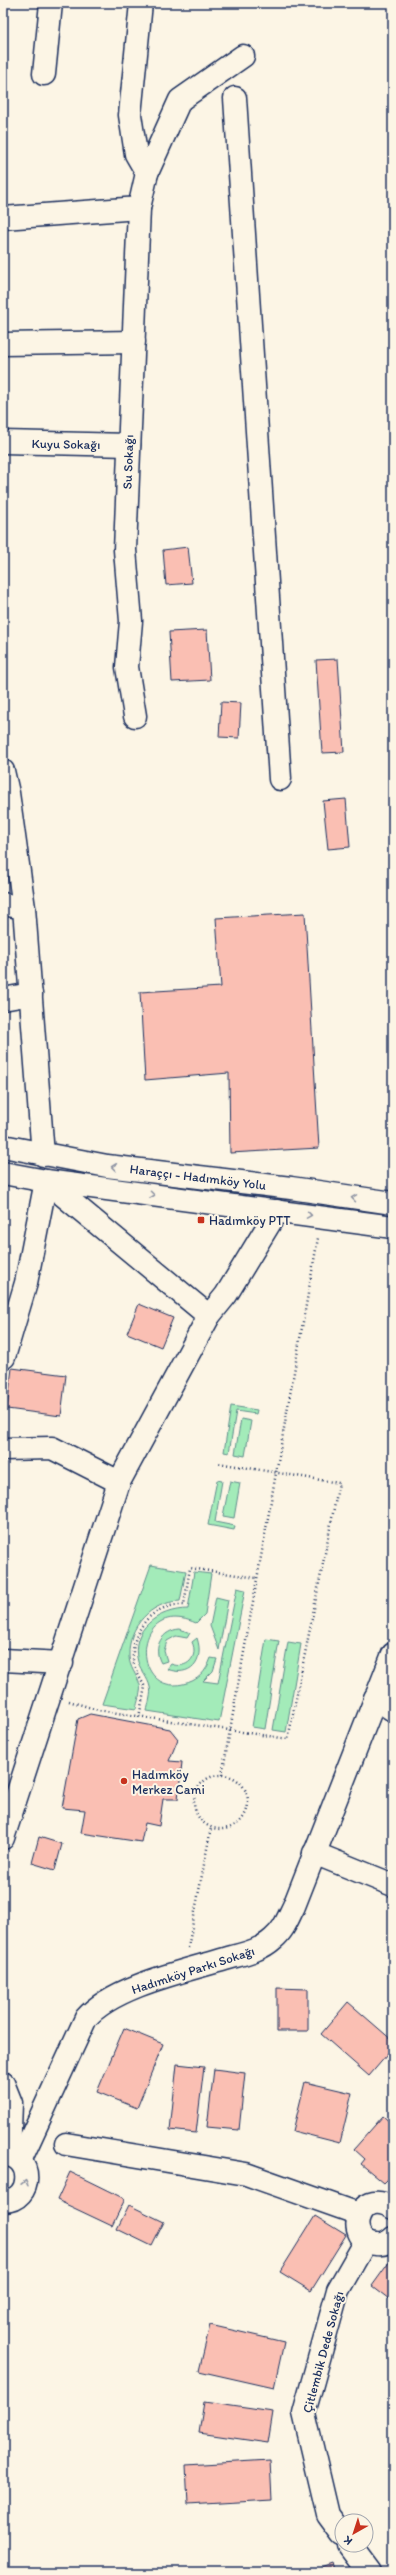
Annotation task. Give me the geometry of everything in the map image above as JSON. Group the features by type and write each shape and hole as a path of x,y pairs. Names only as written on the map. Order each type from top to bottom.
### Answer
{"street":[{"path":"44,74 51,3"},
{"path":"141,3 130,115 136,154 147,173"},
{"name":"Su Sokağı","path":"135,716 127,667 131,621 125,550 139,208 147,173 180,100 243,56"},
{"path":"235,98 280,779"},
{"path":"3,218 139,208"},
{"path":"3,344 134,342"},
{"name":"Kuyu Sokağı","path":"3,442 129,445"},
{"path":"3,771 24,908 46,1181 26,1282 4,1357"},
{"path":"3,904 24,908"},
{"path":"3,999 30,994"},
{"name":"Haraççı - Hadımköy Yolu","path":"3,1146 107,1166 291,1188 393,1203"},
{"path":"3,1173 46,1181 393,1227"},
{"path":"46,1181 209,1316"},
{"path":"3,1838 62,1663 120,1482 209,1316 226,1295 277,1211"},
{"path":"3,1449 52,1448 120,1482"},
{"name":"Hadımköy Parkı Sokağı","path":"11,2157 86,2018 96,2007 108,1999 193,1968 260,1948 272,1940 287,1921 393,1654"},
{"path":"3,1660 62,1663"},
{"path":"375,1698 393,1710"},
{"path":"314,1853 393,1884"},
{"path":"3,2083 11,2103 11,2157 24,2167 27,2181 20,2194 4,2206"},
{"path":"66,2144 246,2174 359,2214"},
{"path":"393,2208 385,2203 375,2202 366,2206 359,2214 358,2228 366,2241 382,2244 393,2238"},
{"name":"Çitlembik Dede Sokağı","path":"334,2523 328,2515 304,2413 338,2290 366,2241"},
{"path":"356,2553 370,2572"}],"path":[{"path":"222,1775 319,1233"},
{"path":"51,1696 98,1710 288,1740 338,1483 218,1464"},
{"path":"139,1716 146,1691 133,1660 138,1631 158,1611 167,1606 184,1605 190,1568 257,1578"},
{"path":"222,1775 234,1778 241,1784 248,1801 247,1810 237,1824 220,1830 211,1828 198,1816 194,1799 201,1783 208,1778 222,1775"},
{"path":"193,1968 188,1949 211,1828"}],"green space":[{"path":"231,1406 257,1410 256,1414 236,1411 229,1453 224,1452"},
{"path":"241,1419 251,1421 245,1456 235,1454"},
{"path":"217,1480 222,1481 215,1522 235,1526 234,1530 208,1525"},
{"path":"230,1481 240,1483 234,1518 223,1516"},
{"path":"151,1565 186,1571 180,1601 169,1602 151,1611 143,1618 132,1635 129,1660 139,1681 140,1687 136,1709 102,1704"},
{"path":"194,1572 211,1574 205,1614 196,1623 175,1618 160,1622 150,1633 146,1648 147,1663 154,1676 166,1684 183,1684 193,1681 201,1675 207,1668 211,1658 217,1659 213,1671 203,1681 218,1683 237,1588 245,1590 219,1722 147,1711 150,1696 149,1684 138,1662 136,1650 142,1631 149,1623 157,1617 167,1613 188,1609"},
{"path":"216,1597 228,1600 219,1650 210,1626"},
{"path":"180,1629 190,1633 187,1638 176,1636 167,1641 164,1651 167,1661 161,1663 158,1657 158,1645 160,1640 168,1632"},
{"path":"197,1638 199,1654 194,1666 183,1671 167,1669 171,1664 182,1665 187,1664 190,1661 194,1653 192,1642"},
{"path":"266,1639 279,1641 265,1729 252,1727"},
{"path":"288,1642 301,1644 286,1732 273,1730"}],"building":[{"path":"188,547 192,583 166,585 163,550"},
{"path":"207,630 210,680 172,682 169,632"},
{"path":"338,659 344,752 322,753 316,660"},
{"path":"221,702 241,703 239,738 219,737"},
{"path":"346,799 350,847 328,849 323,801"},
{"path":"305,913 319,1148 230,1153 229,1073 145,1080 140,992 221,987 216,918"},
{"path":"3,922 7,923 4,943 3,943"},
{"path":"139,1304 173,1318 161,1347 127,1333"},
{"path":"12,1368 66,1375 61,1416 7,1409"},
{"path":"3,1678 6,1679 5,1716 3,1716"},
{"name":"Hadımköy Merkez Cami","path":"90,1714 170,1729 178,1739 169,1761 182,1762 178,1799 163,1799 159,1826 145,1823 141,1842 81,1833 85,1810 62,1808 78,1719"},
{"path":"39,1837 62,1844 55,1870 32,1863"},
{"path":"277,1988 308,1989 308,2031 277,2031"},
{"path":"348,2002 393,2041 393,2048 369,2076 321,2034"},
{"path":"124,2028 163,2044 137,2108 97,2092"},
{"path":"177,2064 204,2067 196,2133 170,2130"},
{"path":"214,2069 245,2073 239,2130 207,2127"},
{"path":"305,2082 352,2093 340,2143 293,2131"},
{"path":"383,2116 393,2125 393,2174 384,2183 361,2164 365,2159 354,2149"},
{"path":"70,2172 125,2199 112,2226 57,2200"},
{"path":"129,2205 164,2222 152,2246 117,2229"},
{"path":"315,2216 346,2235 311,2291 280,2272"},
{"path":"393,2257 393,2302 372,2286"},
{"path":"210,2325 284,2342 274,2388 199,2371"},
{"path":"204,2402 273,2412 268,2443 199,2433"},
{"path":"270,2460 272,2500 188,2505 186,2465"},
{"path":"333,2564 336,2572 310,2572"}],"place":[{"name":"Hadımköy PTT","path":"201,1220"},
{"name":"Hadımköy Merkez Cami","path":"124,1781"}]}
